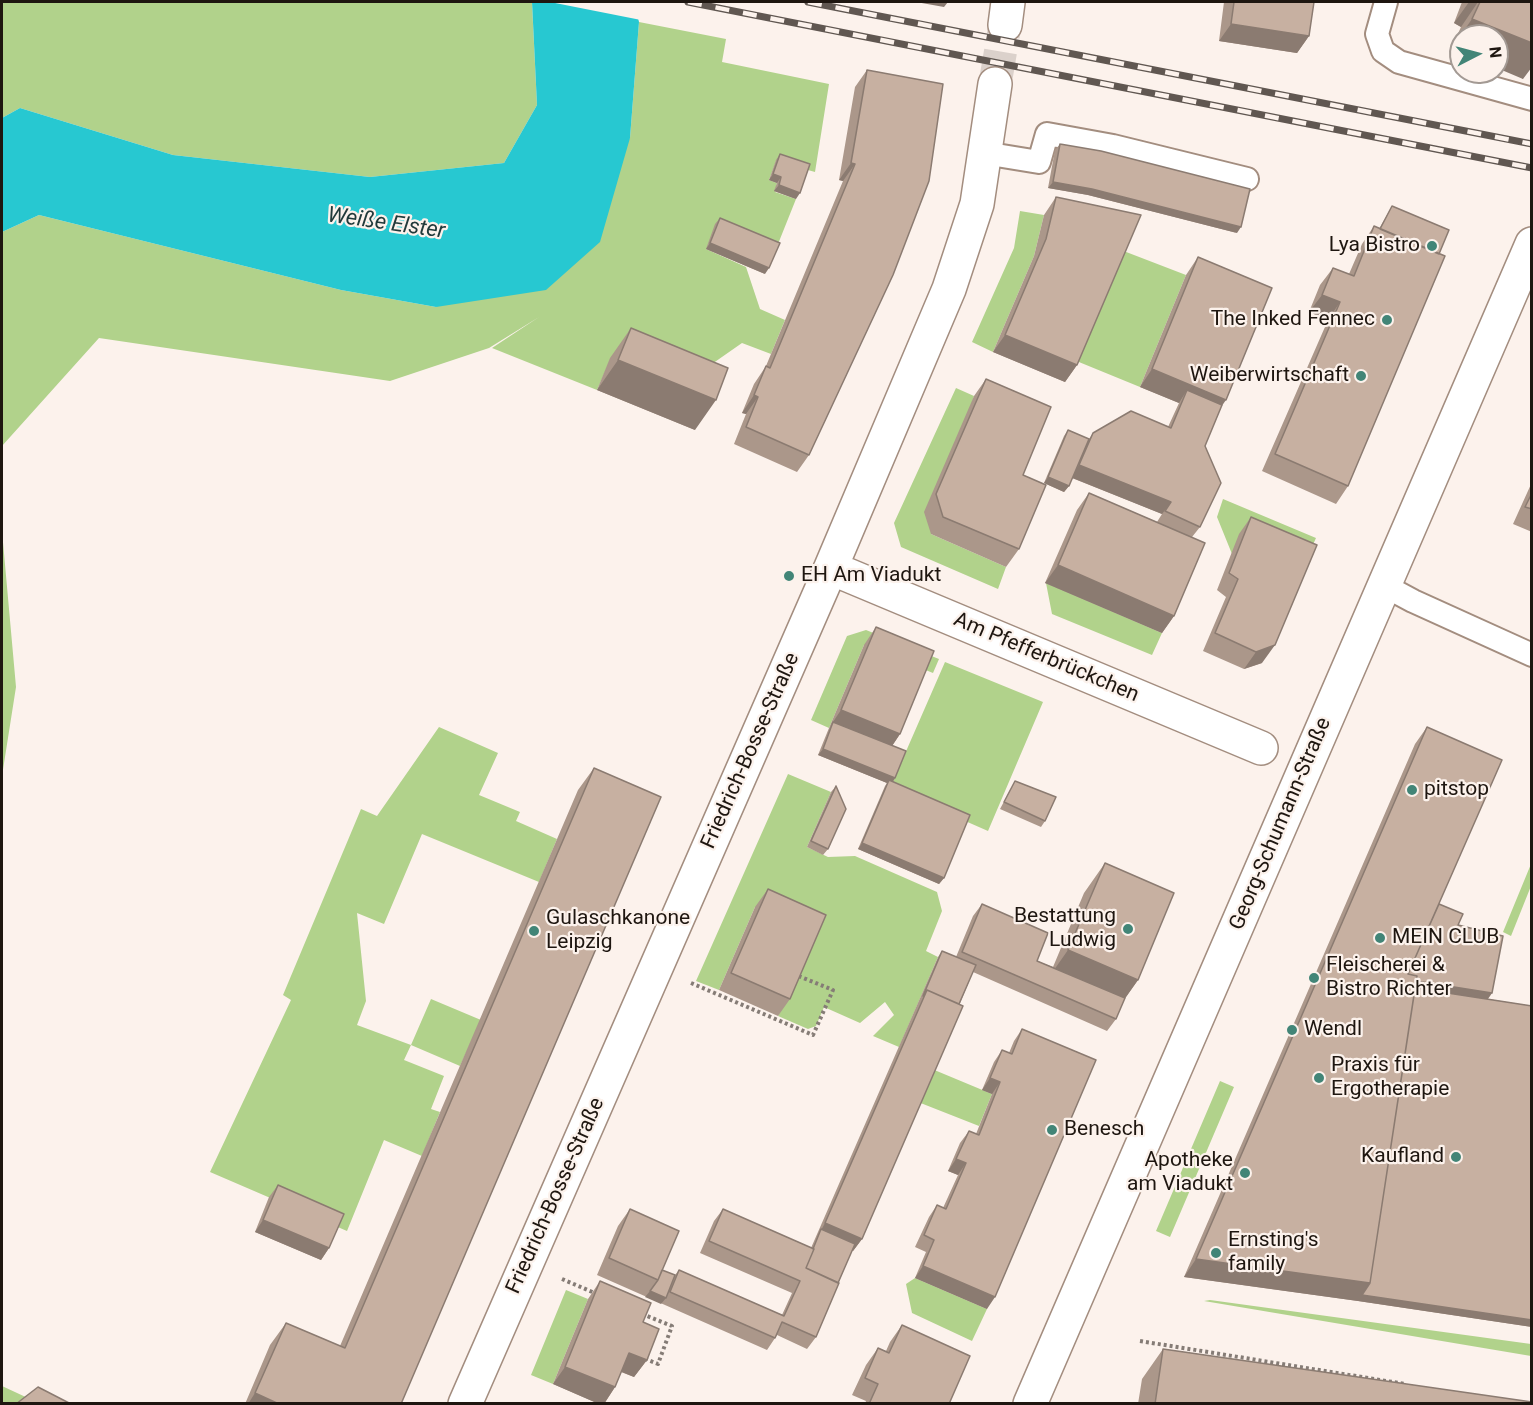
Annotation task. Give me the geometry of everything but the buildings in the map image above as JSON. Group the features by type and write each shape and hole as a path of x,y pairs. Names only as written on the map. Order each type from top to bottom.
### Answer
{"street":[{"name":"Friedrich-Bosse-Straße","path":"465,1404 831,568 949,289 976,204 995,84"},
{"name":"Georg-Schumann-Straße","path":"1030,1404 1532,244"},
{"name":"Am Pfefferbrückchen","path":"831,568 1261,748"}],"lane":[{"path":"1386,2 1377,34 1383,51 1399,62 1532,99"},
{"path":"984,153 1039,162 1047,134 1113,146 1247,179"},
{"path":"1385,586 1532,655"}],"path":[{"path":"690,982 813,1035 833,990 796,975"},
{"path":"562,1279 603,1297"},
{"path":"636,1311 672,1326 658,1364 642,1358"},
{"path":"1140,1341 1408,1384"}],"green space":[{"path":"2,2 532,3 537,105 504,163 370,177 173,155 20,108 2,118"},
{"path":"639,22 726,39 722,62 829,84 815,172 776,161 769,180 777,183 775,192 796,199 776,249 706,249 746,267 760,309 785,320 771,354 742,343 679,387 611,358 597,390 492,348 539,317 489,348 390,381 99,338 2,446 2,232 39,215 341,290 436,307 630,138"},
{"path":"1020,211 1044,215 1034,256 993,352 972,342 1014,248"},
{"path":"1121,250 1186,275 1140,387 1074,360"},
{"path":"956,388 974,396 931,534 1006,567 998,589 901,547 894,523"},
{"path":"1223,499 1316,538 1305,562 1232,554 1217,517"},
{"path":"2,531 16,687 2,776"},
{"path":"1046,583 1162,633 1152,655 1052,614"},
{"path":"866,630 939,659 933,673 864,645 829,728 811,720 847,636"},
{"path":"945,662 1043,702 988,831 890,788"},
{"path":"439,727 498,753 479,795 520,812 516,821 557,839 539,882 422,834 384,924 357,913 366,1001 357,1025 411,1045 404,1060 444,1076 431,1109 440,1112 422,1156 384,1140 347,1231 210,1172 291,1000 283,995 361,809 377,816"},
{"path":"788,774 831,792 807,847 828,857 855,856 937,892 942,911 926,951 938,957 899,1047 873,1036 894,1015 885,1002 860,1023 824,1007 816,1026 808,1029 778,1016 814,932 755,907 719,990 696,981"},
{"path":"1531,864 1531,886 1511,936 1503,932"},
{"path":"431,999 481,1020 460,1066 411,1045"},
{"path":"932,1069 992,1094 979,1126 918,1102"},
{"path":"1220,1081 1234,1087 1170,1237 1156,1231"},
{"path":"915,1278 987,1309 972,1341 912,1313 906,1284"},
{"path":"566,1290 588,1299 553,1384 531,1375"},
{"path":"1204,1301 1531,1344 1531,1356"},
{"path":"2,1386 30,1399 24,1403 2,1404"}],"water":[{"name":"Weiße Elster","path":"532,2 634,2 639,22 630,138 600,242 546,290 436,307 341,290 39,215 2,232 2,118 20,108 173,155 370,177 504,163 537,105"}],"pier":[{"path":"550,2 637,2 641,20"}],"tunnel":[{"path":"995,84 1005,25"}],"railway":[{"path":"688,2 1532,168"},
{"path":"808,2 1532,144"}],"place":[{"name":"Lya Bistro","path":"1432,246"},
{"name":"The Inked Fennec","path":"1387,320"},
{"name":"Weiberwirtschaft","path":"1361,376"},
{"name":"EH Am Viadukt","path":"789,576"},
{"name":"pitstop","path":"1412,790"},
{"name":"Bestattung Ludwig","path":"1128,929"},
{"name":"Gulaschkanone Leipzig","path":"534,931"},
{"name":"MEIN CLUB","path":"1380,938"},
{"name":"Fleischerei & Bistro Richter","path":"1314,978"},
{"name":"Wendl","path":"1292,1030"},
{"name":"Praxis für Ergotherapie","path":"1319,1078"},
{"name":"Benesch","path":"1052,1130"},
{"name":"Kaufland","path":"1456,1157"},
{"name":"Apotheke am Viadukt","path":"1245,1173"},
{"name":"Ernsting's family","path":"1216,1253"}]}
